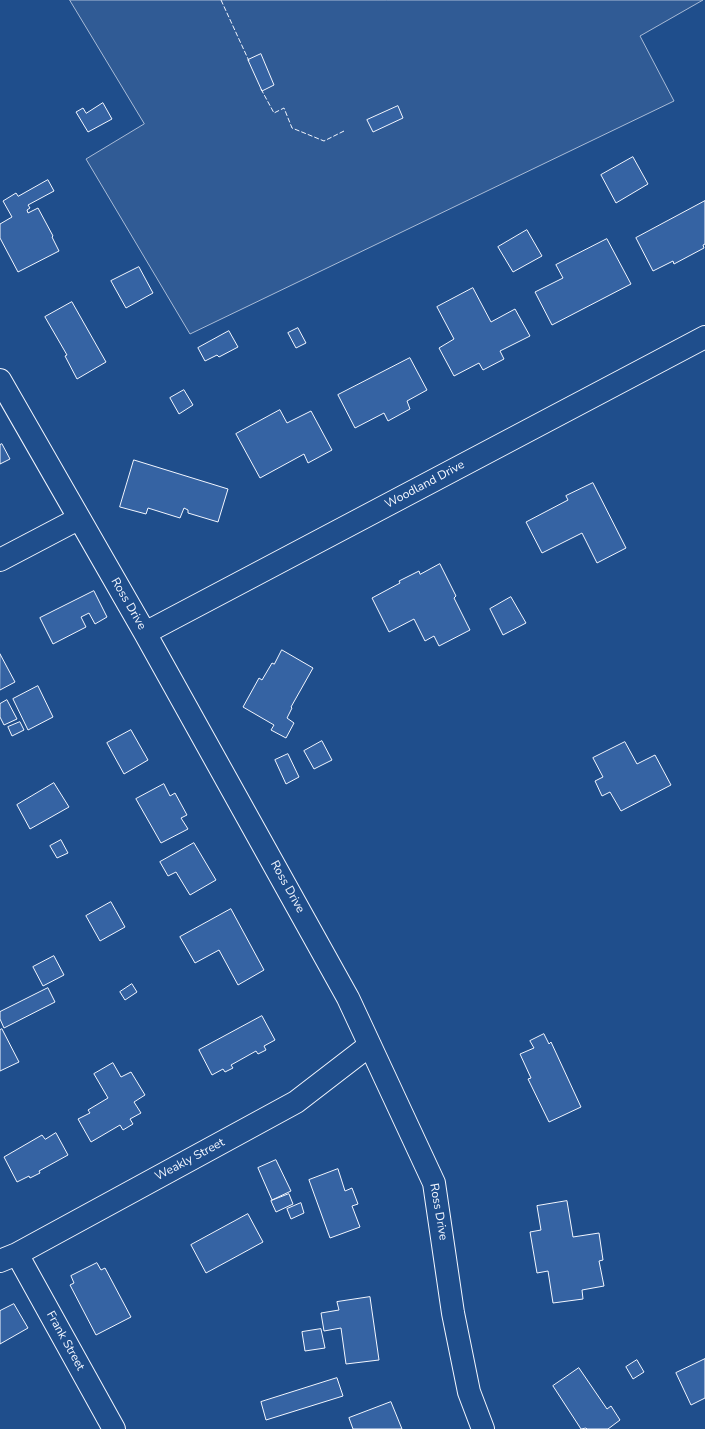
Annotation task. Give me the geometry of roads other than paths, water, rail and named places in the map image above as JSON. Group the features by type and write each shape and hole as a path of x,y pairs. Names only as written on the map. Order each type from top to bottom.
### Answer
{"street":[{"name":"Woodland Drive","path":"145,634 705,337"},
{"name":"Ross Drive","path":"0,380 145,634 348,998 434,1183 453,1313 469,1392 483,1429"},
{"path":"0,560 78,519"},
{"name":"Weakly Street","path":"8,1257 296,1102 370,1045"},
{"name":"Frank Street","path":"8,1257 114,1429"}]}
